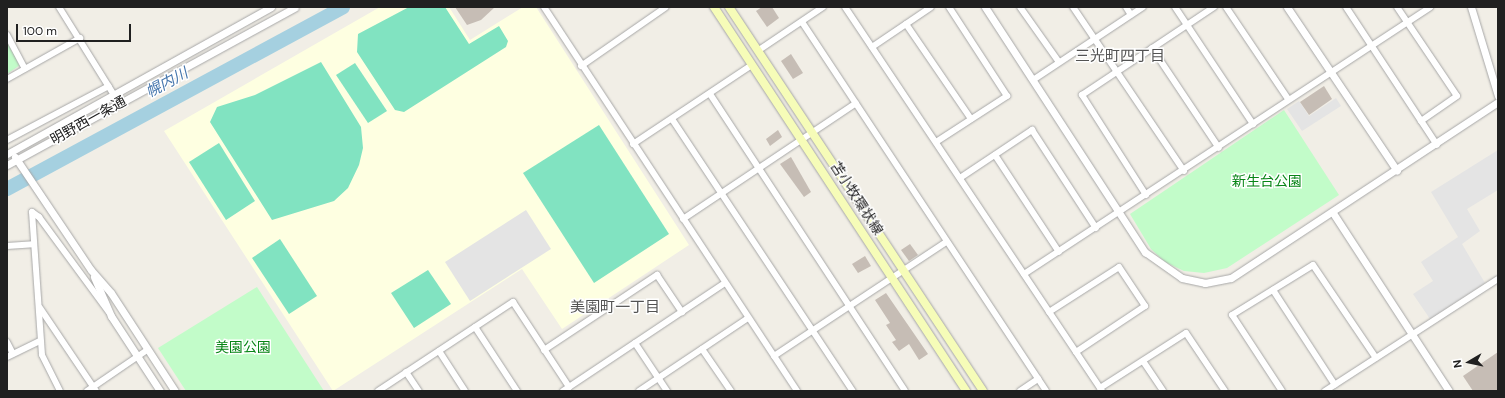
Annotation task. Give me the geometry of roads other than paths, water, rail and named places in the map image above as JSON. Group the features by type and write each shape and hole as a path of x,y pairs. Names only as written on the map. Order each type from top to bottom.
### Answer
{"main road":[{"name":"苫小牧環状線","path":"714,7 966,391"},
{"name":"苫小牧環状線","path":"729,7 814,132 983,391"}],"street":[{"path":"59,7 80,38 119,103"},
{"name":"明野西一条通","path":"9,152 111,89 271,7"},
{"name":"明野西一条通","path":"7,165 18,163 119,103 294,7"},
{"path":"544,7 581,66 797,391"},
{"path":"581,66 666,7"},
{"path":"759,50 823,7"},
{"path":"845,7 1101,390 1186,333 1225,391"},
{"path":"872,46 931,7"},
{"path":"936,142 1007,96 948,7"},
{"path":"985,7 1145,252 1160,266 1182,278 1205,283 1231,278 1437,145 1498,102"},
{"path":"1020,7 1059,62"},
{"path":"1073,7 1184,171"},
{"path":"1126,7 1131,15"},
{"path":"1033,80 1143,7"},
{"path":"1176,7 1253,124"},
{"path":"1146,195 1082,95 1214,7"},
{"path":"1226,7 1288,99"},
{"path":"1287,7 1397,171"},
{"path":"1346,7 1437,145"},
{"path":"1397,7 1457,96 1421,121"},
{"path":"1024,274 1219,148 1288,99 1370,44 1430,7"},
{"path":"1471,7 1498,96"},
{"path":"802,22 946,242 1046,391"},
{"path":"906,24 971,119"},
{"path":"7,35 25,69"},
{"path":"7,79 80,38"},
{"path":"1152,48 1219,148"},
{"path":"633,144 752,65"},
{"path":"7,140 111,89"},
{"path":"710,94 905,391"},
{"path":"683,219 856,103"},
{"path":"672,119 853,391"},
{"path":"960,178 1032,130 1096,228"},
{"path":"9,152 91,270 112,293 147,350 175,391"},
{"path":"995,155 1059,252"},
{"path":"60,391 42,355 40,341 40,308 33,244 32,212 39,218 96,299 112,316"},
{"path":"1333,213 1449,391"},
{"path":"774,356 946,242"},
{"path":"7,246 33,244"},
{"path":"1282,391 1232,315 1313,265 1376,358"},
{"path":"1049,312 1119,267 1145,306 1076,352"},
{"path":"91,270 112,316 136,357 160,391"},
{"path":"544,350 658,274 682,312"},
{"path":"1325,391 1498,279"},
{"path":"562,391 725,283"},
{"path":"1273,290 1335,385"},
{"path":"378,391 513,302 569,387"},
{"path":"40,308 94,389"},
{"path":"639,391 748,318"},
{"path":"475,327 517,391"},
{"path":"7,342 10,355 40,341"},
{"path":"635,343 667,391"},
{"path":"702,349 731,391"},
{"path":"87,391 94,389 147,350"},
{"path":"439,351 465,391"},
{"path":"1143,361 1163,391"},
{"path":"406,372 419,391"},
{"path":"1020,391 1038,379"}],"waterway":[{"name":"幌内川","path":"7,189 343,7"}],"district":[{"name":"三光町四丁目","path":"1120,57"},
{"name":"美園町一丁目","path":"615,308"}],"park label":[{"name":"新生台公園","path":"1267,181"},
{"name":"美園公園","path":"243,347"}]}
